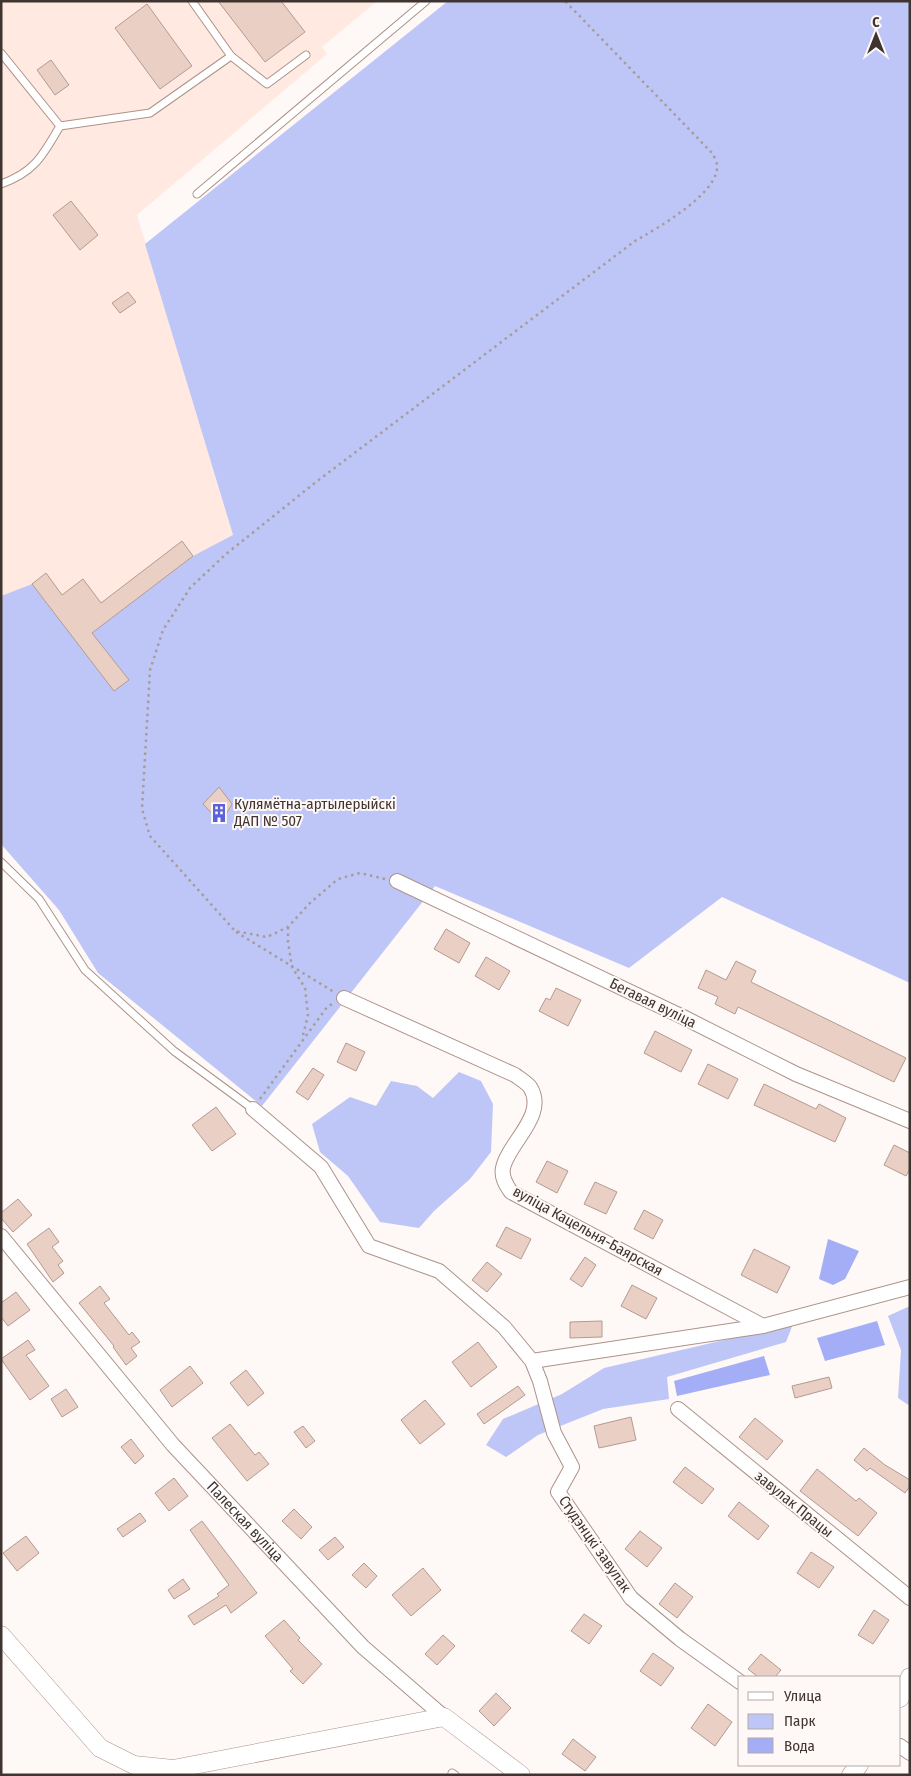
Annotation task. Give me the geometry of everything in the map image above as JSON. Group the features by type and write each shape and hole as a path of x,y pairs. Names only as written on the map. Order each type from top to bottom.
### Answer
{"street":[{"name":"Бегавая вуліца","path":"397,882 684,1018 796,1074 910,1121"},
{"name":"вуліца Кацельня-Баярская","path":"344,998 515,1075 530,1087 534,1099 533,1115 502,1167 503,1181 511,1192 763,1326"},
{"name":"Студэнцкі завулак","path":"253,1109 321,1166 369,1246 439,1271 504,1327 532,1361 540,1382 554,1433 572,1467 558,1492 631,1598 680,1639 738,1681"},
{"name":"Палеская вуліца","path":"1,1236 173,1445 363,1647 444,1717 517,1774"},
{"path":"532,1361 763,1326 910,1288"},
{"name":"завулак Працы","path":"678,1410 910,1598"},
{"path":"1,1635 100,1748 134,1765 173,1769 444,1717"},
{"path":"901,1696 910,1677"}],"lane":[{"path":"192,1 231,56 267,84 306,55"},
{"path":"197,194 426,1"},
{"path":"1,52 60,126"},
{"path":"60,126 150,113 231,56"},
{"path":"1,184 12,180 39,161 60,126"},
{"path":"1,862 39,899 85,970 174,1051 253,1109"}],"path":[{"path":"344,998 235,932 150,836 142,808 150,670 163,630 190,588 226,554 316,482 635,241 674,219 700,196 714,179 717,165 713,154 565,1"},
{"path":"235,932 267,937 288,927 310,903 338,879 360,873 397,882"},
{"path":"288,927 292,968 306,988 308,1015 303,1039"},
{"path":"253,1109 326,1007 344,998"}],"shaded area":[{"path":"1,1 377,1 322,47 327,54 137,215 233,536 193,556 93,633 129,680 114,691 32,584 1,596"}],"green space":[{"path":"448,1 910,1 910,983 722,897 629,968 435,886 262,1106 98,973 59,910 1,844 1,596 32,584 114,690 128,679 92,633 193,556 233,535 145,244"},
{"path":"459,1072 481,1081 493,1104 491,1152 470,1179 434,1211 419,1228 380,1222 348,1176 320,1152 312,1124 350,1097 376,1106 391,1081 417,1086 433,1098"},
{"path":"910,1306 910,1406 898,1398 901,1350 888,1316"},
{"path":"793,1324 786,1342 667,1377 669,1399 603,1409 538,1435 506,1457 486,1445 503,1419 562,1394 604,1368"}],"water":[{"path":"828,1239 859,1251 845,1279 833,1285 819,1279"},
{"path":"877,1321 885,1345 825,1361 817,1338"},
{"path":"764,1356 770,1375 677,1396 674,1381"}],"building":[{"path":"218,1 281,1 305,32 265,62"},
{"path":"147,4 192,66 160,89 115,28"},
{"path":"51,60 69,85 55,95 37,70"},
{"path":"71,201 98,235 80,250 53,215"},
{"path":"128,292 136,302 120,313 112,303"},
{"path":"182,541 193,556 92,633 129,680 114,691 32,584 46,573 62,595 83,579 101,603"},
{"name":"Кулямётна-артылерыйскі ДАП № 507","path":"219,787 232,804 221,823 203,804"},
{"path":"446,929 470,943 459,963 434,949"},
{"path":"486,957 510,971 499,990 475,976"},
{"path":"736,961 756,971 751,982 906,1058 894,1082 738,1007 735,1014 715,1004 718,997 698,988 706,970 726,980"},
{"path":"556,988 581,1000 568,1026 539,1011 546,998 550,1000"},
{"path":"655,1031 692,1050 681,1072 644,1053"},
{"path":"346,1043 365,1052 356,1071 337,1062"},
{"path":"708,1064 738,1079 728,1099 698,1084"},
{"path":"313,1068 324,1075 308,1100 296,1092"},
{"path":"764,1084 816,1109 819,1104 846,1118 835,1142 754,1105"},
{"path":"216,1107 236,1134 212,1151 192,1125"},
{"path":"894,1145 910,1153 910,1169 906,1176 884,1165"},
{"path":"547,1161 568,1171 557,1193 536,1182"},
{"path":"595,1182 617,1192 606,1214 584,1204"},
{"path":"18,1199 32,1215 13,1232 1,1218 1,1213"},
{"path":"644,1210 663,1220 653,1239 634,1229"},
{"path":"506,1227 531,1239 521,1259 496,1246"},
{"path":"49,1228 59,1242 52,1247 63,1261 58,1265 64,1273 53,1282 27,1244"},
{"path":"754,1249 790,1267 777,1293 741,1275"},
{"path":"585,1257 596,1265 582,1287 570,1279"},
{"path":"487,1262 502,1274 487,1292 472,1280"},
{"path":"632,1285 657,1298 646,1319 621,1306"},
{"path":"100,1286 110,1299 104,1303 129,1335 132,1332 140,1342 131,1348 137,1356 126,1365 114,1346 79,1303"},
{"path":"16,1292 30,1310 8,1326 1,1317 1,1303"},
{"path":"602,1321 602,1337 570,1338 570,1322"},
{"path":"28,1340 35,1350 26,1355 49,1386 30,1400 1,1359"},
{"path":"478,1342 497,1367 471,1387 452,1362"},
{"path":"190,1366 203,1383 172,1407 160,1390"},
{"path":"246,1370 264,1393 248,1406 230,1383"},
{"path":"829,1377 832,1388 795,1398 792,1386"},
{"path":"518,1386 525,1395 484,1424 477,1414"},
{"path":"66,1389 78,1407 62,1417 51,1399"},
{"path":"425,1400 445,1424 420,1444 401,1420"},
{"path":"631,1417 636,1440 599,1448 594,1426"},
{"path":"755,1418 783,1441 767,1460 739,1437"},
{"path":"230,1424 255,1455 259,1452 269,1464 247,1481 212,1438"},
{"path":"303,1426 315,1441 306,1448 294,1432"},
{"path":"131,1439 144,1456 135,1464 121,1447"},
{"path":"864,1448 885,1465 910,1480 910,1486 905,1493 870,1468 867,1471 854,1460"},
{"path":"685,1467 714,1489 702,1504 673,1482"},
{"path":"817,1469 856,1501 859,1498 877,1513 858,1536 800,1491"},
{"path":"174,1478 188,1496 169,1511 155,1493"},
{"path":"739,1502 769,1526 758,1540 728,1516"},
{"path":"294,1509 312,1527 301,1539 282,1521"},
{"path":"140,1513 146,1521 123,1537 117,1529"},
{"path":"202,1521 257,1593 231,1613 226,1605 194,1625 188,1616 219,1596 217,1594 229,1585 190,1530"},
{"path":"640,1531 662,1548 647,1567 625,1549"},
{"path":"26,1536 39,1553 17,1571 3,1553"},
{"path":"335,1537 344,1547 328,1560 319,1550"},
{"path":"811,1552 834,1567 819,1588 797,1573"},
{"path":"364,1563 377,1576 366,1588 352,1575"},
{"path":"423,1568 441,1590 411,1616 392,1595"},
{"path":"183,1579 190,1589 174,1599 168,1590"},
{"path":"675,1583 693,1597 677,1618 659,1604"},
{"path":"874,1610 889,1620 873,1644 858,1635"},
{"path":"584,1614 602,1626 589,1644 571,1631"},
{"path":"284,1620 300,1638 298,1640 322,1664 303,1684 290,1671 293,1669 265,1636"},
{"path":"443,1635 455,1646 437,1665 425,1654"},
{"path":"653,1653 674,1668 661,1686 640,1671"},
{"path":"761,1654 781,1670 776,1676 757,1676 748,1669"},
{"path":"496,1693 511,1708 494,1726 479,1711"},
{"path":"708,1704 732,1722 715,1746 691,1728"},
{"path":"573,1739 596,1757 585,1771 562,1754"}],"place":[{"name":"Кулямётна-артылерыйскі ДАП № 507","path":"219,813"}]}
